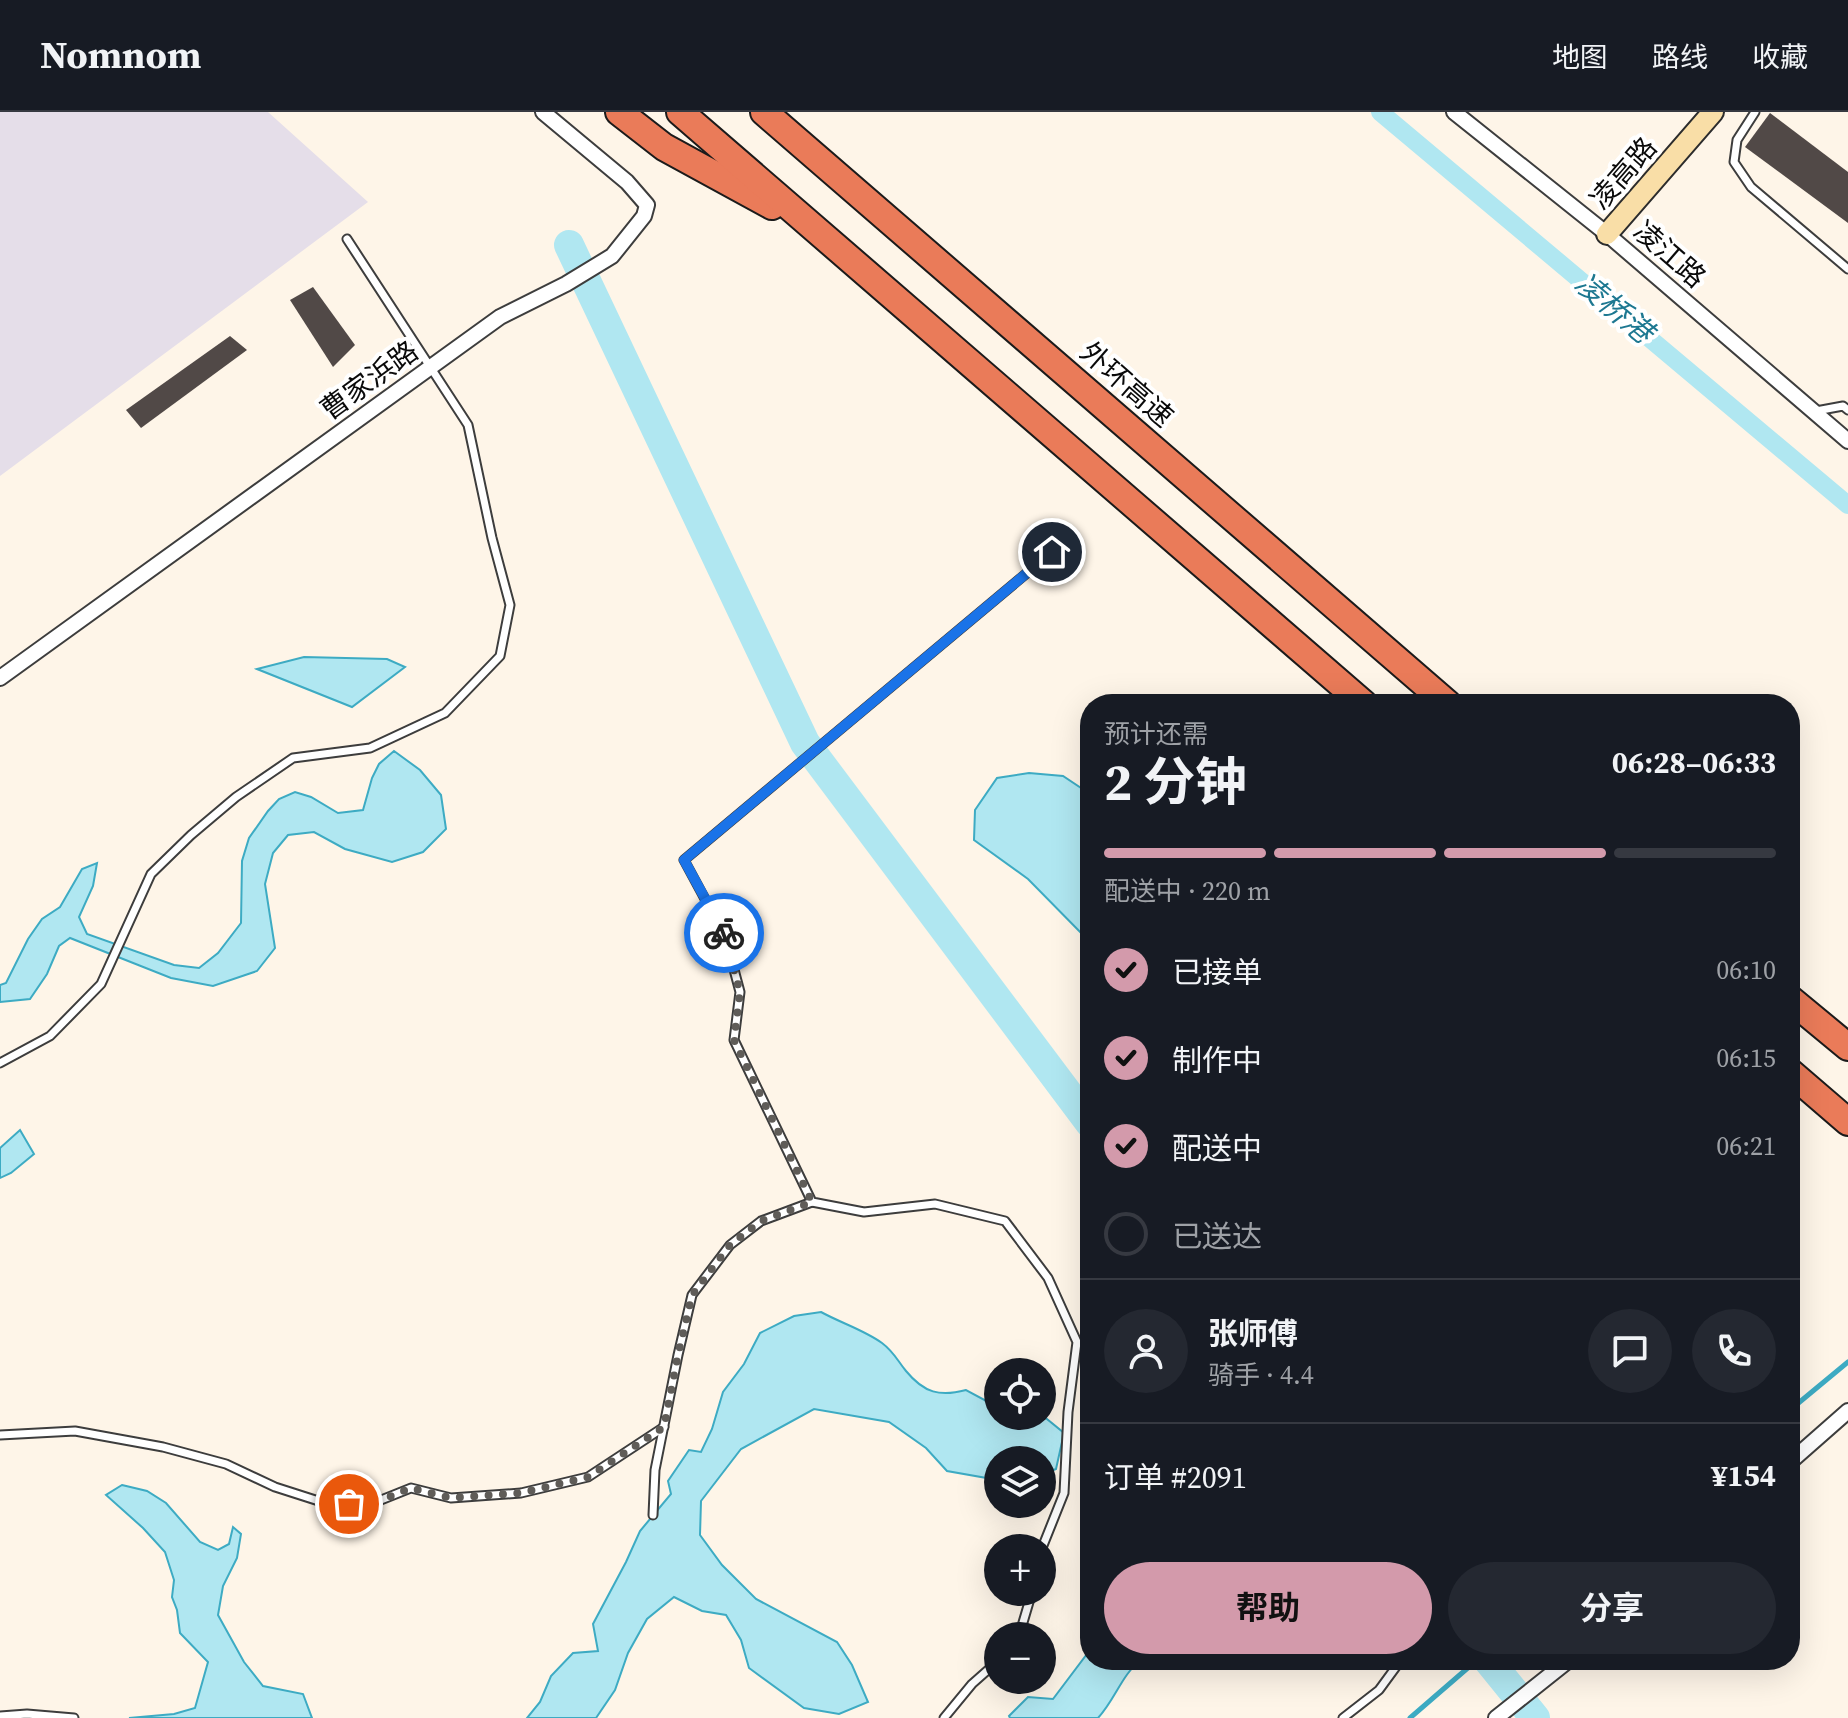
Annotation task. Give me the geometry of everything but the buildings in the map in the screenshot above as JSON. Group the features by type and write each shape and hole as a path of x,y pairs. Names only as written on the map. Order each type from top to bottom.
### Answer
{"highway":[{"path":"619,112 664,147 817,231"},
{"path":"680,112 1352,694"},
{"name":"外环高速","path":"764,112 1436,694"},
{"path":"777,112 864,199"},
{"path":"1800,1007 1848,1047"},
{"path":"1800,1081 1848,1122"}],"street":[{"name":"曹家浜路","path":"0,678 500,317 566,284 612,256 644,216 647,205 627,182 543,112"},
{"name":"凌江路","path":"1454,112 1607,234 1848,441"},
{"name":"凌高路","path":"1607,234 1713,112"},
{"path":"1800,1453 1848,1411"},
{"path":"1496,1718 1558,1670"}],"lane":[{"path":"1755,112 1737,140 1734,162 1751,187 1848,269"},
{"path":"0,1063 50,1036 101,984 151,874 236,797 293,758 370,748 445,713 500,656 510,605 468,425 347,239"},
{"path":"1813,411 1843,406 1848,410"},
{"path":"812,1202 734,1040 740,992 725,936 684,860 1052,552"},
{"path":"653,1515 655,1470 692,1295 730,1245 761,1221 812,1202 864,1212 935,1204 1005,1221 1048,1278 1077,1342 1068,1412 1064,1493 1048,1534"},
{"path":"0,1435 75,1431 163,1447 226,1464 275,1487 328,1504 371,1504 411,1488 451,1498 521,1493 588,1477 664,1427"},
{"path":"1343,1718 1379,1690 1394,1670"},
{"path":"944,1718 984,1673"},
{"path":"0,1716 27,1714 74,1718"}],"shaded area":[{"path":"0,112 268,112 368,202 0,476"}],"water":[{"path":"304,657 387,659 405,667 352,707 257,669"},
{"path":"394,751 420,770 441,795 446,829 423,852 392,862 345,849 314,832 288,835 273,853 265,884 275,948 257,971 213,986 171,978 70,938 59,946 47,974 30,999 0,1002 0,985 6,983 28,939 42,919 60,907 82,869 97,863 93,886 79,917 87,934 174,965 199,968 218,953 241,923 242,861 249,838 268,811 279,799 295,792 311,797 338,813 363,810 379,764"},
{"path":"1029,773 1063,776 1080,787 1080,932 1028,879 974,840 975,810 997,778"},
{"path":"20,1130 34,1154 0,1178 0,1148"},
{"path":"821,1312 882,1343 926,1389 940,1393 966,1390 984,1400 984,1430 1056,1430 1056,1426 1064,1433 1056,1469 1056,1446 984,1446 984,1478 947,1471 926,1448 889,1422 814,1409 741,1449 701,1501 700,1535 722,1565 756,1599 837,1642 852,1665 868,1702 839,1714 804,1708 749,1668 741,1640 726,1615 702,1611 674,1597 647,1619 628,1653 615,1690 596,1718 527,1718 540,1702 551,1676 573,1653 598,1651 593,1624 640,1531 671,1494 668,1481 689,1450 701,1452 712,1429 723,1392 744,1364 760,1333 794,1316"},
{"path":"122,1485 147,1491 166,1503 200,1542 218,1550 229,1544 233,1527 241,1534 237,1558 223,1586 218,1615 244,1662 263,1686 303,1694 312,1718 129,1718 174,1714 195,1708 208,1662 180,1633 172,1597 174,1580 165,1552 106,1495"},
{"path":"1080,1663 1080,1670 1131,1670 1098,1718 1009,1716 1028,1697 1053,1699"}],"waterway":[{"name":"凌桥港","path":"1380,112 1848,505"},
{"path":"569,245 805,743 1080,1110"},
{"path":"1800,1402 1848,1362"},
{"path":"1410,1718 1465,1670"},
{"path":"1496,1670 1535,1718"}],"way so far":[{"path":"349,1504 371,1504 411,1488 451,1498 521,1493 588,1477 664,1427 692,1295 730,1245 761,1221 812,1202 734,1040 740,992 724,933"}],"route":[{"path":"724,933 684,860 1052,552"}]}
